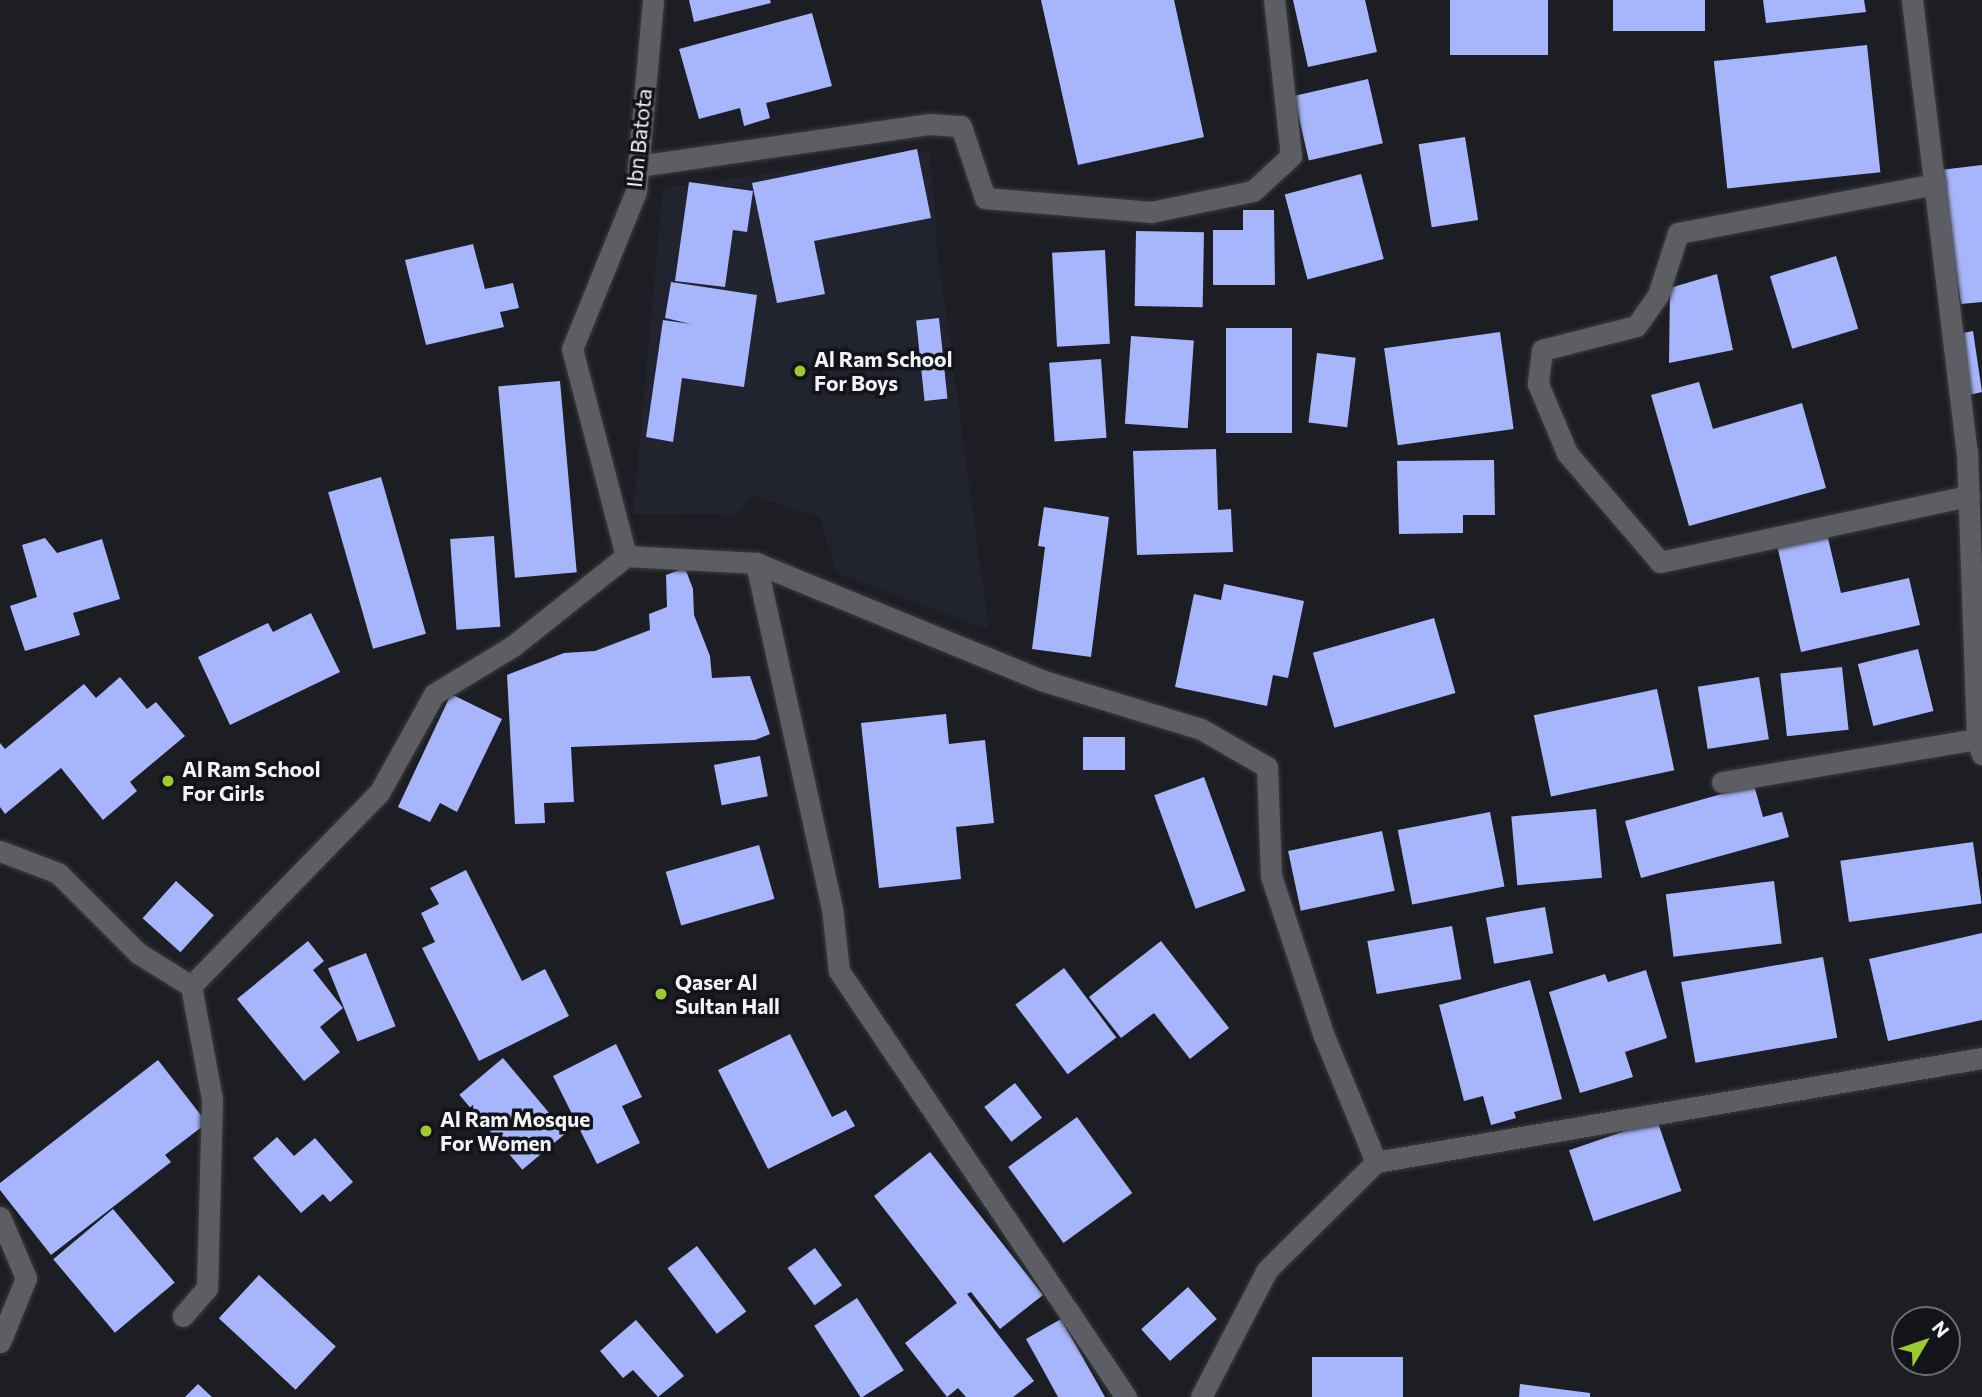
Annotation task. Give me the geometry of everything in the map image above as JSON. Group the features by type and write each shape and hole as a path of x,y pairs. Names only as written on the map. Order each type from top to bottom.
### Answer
{"street":[{"name":"Ibn Batota","path":"626,556 572,349 636,191 653,0"},
{"path":"638,166 930,124 961,126 985,198 1151,212 1253,191 1291,156 1274,0"},
{"path":"1722,782 1979,747 1969,496 1912,0"},
{"path":"1935,184 1678,233 1658,295 1636,326 1542,350 1538,384 1567,453 1660,562 1969,496"},
{"path":"191,986 379,793 434,694 513,646 626,556 756,563 1044,681 1201,729 1267,767 1271,876 1324,1036 1377,1162"},
{"path":"756,563 832,908 839,971 1126,1397"},
{"path":"0,851 58,873 138,953 191,986 212,1099 207,1288 183,1316"},
{"path":"1201,1397 1266,1270 1377,1162 1982,1058"},
{"path":"0,1217 26,1278 0,1342"},
{"path":"0,1262 26,1278"}],"shaded area":[{"name":"Al Ram School For Boys","path":"930,150 937,247 989,630 837,573 819,517 752,496 736,515 633,514 663,188"}],"building":[{"path":"689,0 770,0 771,3 694,22"},
{"path":"1041,0 1174,0 1204,137 1078,165"},
{"path":"1293,0 1365,0 1377,52 1308,67"},
{"path":"1450,0 1548,0 1548,55 1450,55"},
{"path":"1613,0 1705,0 1705,31 1613,31"},
{"path":"1763,0 1864,0 1866,12 1766,23"},
{"path":"812,13 832,86 766,103 770,118 744,126 740,108 699,119 679,49"},
{"path":"1867,45 1880,172 1727,188 1714,61"},
{"path":"1368,79 1383,143 1309,160 1294,96"},
{"path":"1465,137 1478,220 1432,227 1419,144"},
{"path":"917,149 931,218 814,241 825,294 777,303 752,183"},
{"path":"1982,165 1982,302 1961,304 1940,170"},
{"path":"1361,174 1384,259 1307,279 1285,194"},
{"path":"689,182 753,191 747,232 733,230 725,287 675,281"},
{"path":"1243,210 1274,210 1275,285 1213,285 1213,230 1243,230"},
{"path":"1136,231 1204,232 1203,307 1135,306"},
{"path":"473,244 485,289 513,283 519,308 500,312 504,327 426,345 405,260"},
{"path":"1105,250 1110,344 1057,347 1052,253"},
{"path":"1836,256 1858,329 1792,349 1770,276"},
{"path":"1717,274 1733,350 1669,363 1670,288"},
{"path":"671,282 757,295 744,387 682,378 673,442 646,437 663,320 691,324 665,318"},
{"path":"939,318 947,399 925,401 916,320"},
{"path":"1226,328 1292,328 1292,433 1226,433"},
{"path":"1973,331 1982,392 1969,395 1958,334"},
{"path":"1500,332 1514,429 1398,445 1384,348"},
{"path":"1131,336 1194,340 1188,428 1125,424"},
{"path":"1317,353 1356,358 1347,427 1308,422"},
{"path":"1101,359 1107,438 1055,441 1049,363"},
{"path":"560,381 577,572 515,578 498,386"},
{"path":"1699,382 1713,429 1802,403 1826,488 1689,526 1651,395"},
{"path":"1216,449 1218,510 1231,509 1233,552 1137,555 1133,451"},
{"path":"1494,460 1495,515 1463,515 1463,533 1399,534 1397,461"},
{"path":"381,477 426,634 373,649 328,492"},
{"path":"1044,507 1109,517 1091,657 1032,649 1045,547 1038,546"},
{"path":"1827,534 1841,593 1909,578 1920,625 1801,652 1777,545"},
{"path":"494,536 500,627 456,630 450,539"},
{"path":"45,538 57,553 102,539 120,599 73,613 80,635 25,651 10,606 37,597 22,545"},
{"path":"685,568 693,589 694,615 710,656 712,678 750,676 770,734 755,740 571,747 574,802 544,803 545,823 515,824 507,675 564,653 595,651 650,630 649,614 667,607 666,575"},
{"path":"1224,584 1304,601 1288,678 1273,675 1267,706 1175,687 1194,594 1221,600"},
{"path":"311,613 340,672 230,725 198,657 268,623 273,632"},
{"path":"1434,618 1455,693 1334,728 1313,653"},
{"path":"1918,649 1933,711 1873,726 1858,664"},
{"path":"1842,667 1849,730 1787,736 1780,673"},
{"path":"120,677 147,709 156,702 185,736 130,782 137,791 103,820 61,768 5,814 0,807 0,743 5,749 84,684 96,698"},
{"path":"1759,677 1769,739 1708,749 1698,687"},
{"path":"1657,689 1674,770 1551,796 1534,715"},
{"path":"451,694 502,719 457,812 440,803 430,822 398,807"},
{"path":"946,714 949,744 985,740 994,823 956,827 961,879 879,888 861,723"},
{"path":"1083,737 1125,737 1125,770 1083,770"},
{"path":"760,756 768,796 722,805 714,765"},
{"path":"1204,777 1245,891 1196,909 1154,795"},
{"path":"1754,785 1763,817 1782,812 1789,837 1641,878 1625,821"},
{"path":"1596,809 1602,878 1517,885 1511,816"},
{"path":"1490,812 1505,887 1412,905 1398,830"},
{"path":"1382,831 1395,891 1301,911 1288,851"},
{"path":"1973,842 1982,903 1849,922 1840,861"},
{"path":"759,845 774,899 681,926 666,872"},
{"path":"466,870 522,981 545,969 569,1016 479,1061 422,948 435,942 421,913 439,904 430,888"},
{"path":"176,881 214,915 180,952 143,918"},
{"path":"1774,881 1782,944 1673,957 1666,894"},
{"path":"1545,907 1553,953 1494,964 1486,917"},
{"path":"1452,926 1461,979 1377,994 1367,941"},
{"path":"1982,933 1982,1020 1888,1041 1869,959"},
{"path":"308,941 324,961 313,970 343,1008 320,1027 340,1052 304,1081 237,999"},
{"path":"1161,941 1229,1028 1190,1059 1154,1013 1121,1038 1089,997"},
{"path":"366,953 396,1026 358,1042 328,968"},
{"path":"1823,957 1837,1038 1695,1063 1681,982"},
{"path":"1064,968 1116,1037 1068,1074 1015,1005"},
{"path":"1646,970 1667,1038 1625,1052 1633,1077 1580,1093 1549,992 1605,974 1608,982"},
{"path":"1530,980 1562,1099 1514,1112 1516,1118 1491,1125 1483,1096 1464,1101 1439,1005"},
{"path":"790,1034 832,1117 846,1110 855,1126 768,1169 718,1070"},
{"path":"616,1044 642,1097 622,1106 640,1143 597,1164 553,1076"},
{"path":"503,1058 566,1133 522,1170 459,1095"},
{"path":"158,1060 207,1123 165,1155 171,1162 51,1255 0,1190 0,1183"},
{"path":"1015,1083 1042,1118 1011,1142 984,1107"},
{"path":"1077,1117 1132,1193 1063,1243 1008,1167"},
{"path":"1657,1120 1681,1191 1593,1221 1569,1150"},
{"path":"277,1137 294,1156 315,1138 353,1182 330,1202 323,1194 301,1213 253,1158"},
{"path":"930,1152 1043,1295 1000,1329 971,1292 967,1294 1034,1381 1013,1397 966,1397 958,1388 947,1397 905,1343 957,1303 874,1196"},
{"path":"113,1209 175,1283 115,1333 53,1259"},
{"path":"697,1246 746,1311 717,1334 667,1268"},
{"path":"815,1248 842,1285 815,1305 787,1268"},
{"path":"259,1275 336,1347 296,1390 219,1318"},
{"path":"1188,1287 1217,1319 1170,1361 1141,1329"},
{"path":"857,1298 904,1370 860,1397 814,1326"},
{"path":"1061,1319 1105,1397 1058,1397 1026,1339"},
{"path":"636,1320 684,1376 658,1397 633,1370 623,1378 600,1351"},
{"path":"1312,1357 1403,1357 1403,1397 1312,1397"},
{"path":"198,1384 212,1397 185,1397"},
{"path":"1520,1384 1590,1393 1590,1397 1519,1397"}],"place":[{"name":"Al Ram School For Boys","path":"800,371"},
{"name":"Al Ram School For Girls","path":"168,781"},
{"name":"Qaser Al Sultan Hall","path":"661,994"},
{"name":"Al Ram Mosque For Women","path":"426,1131"}]}
